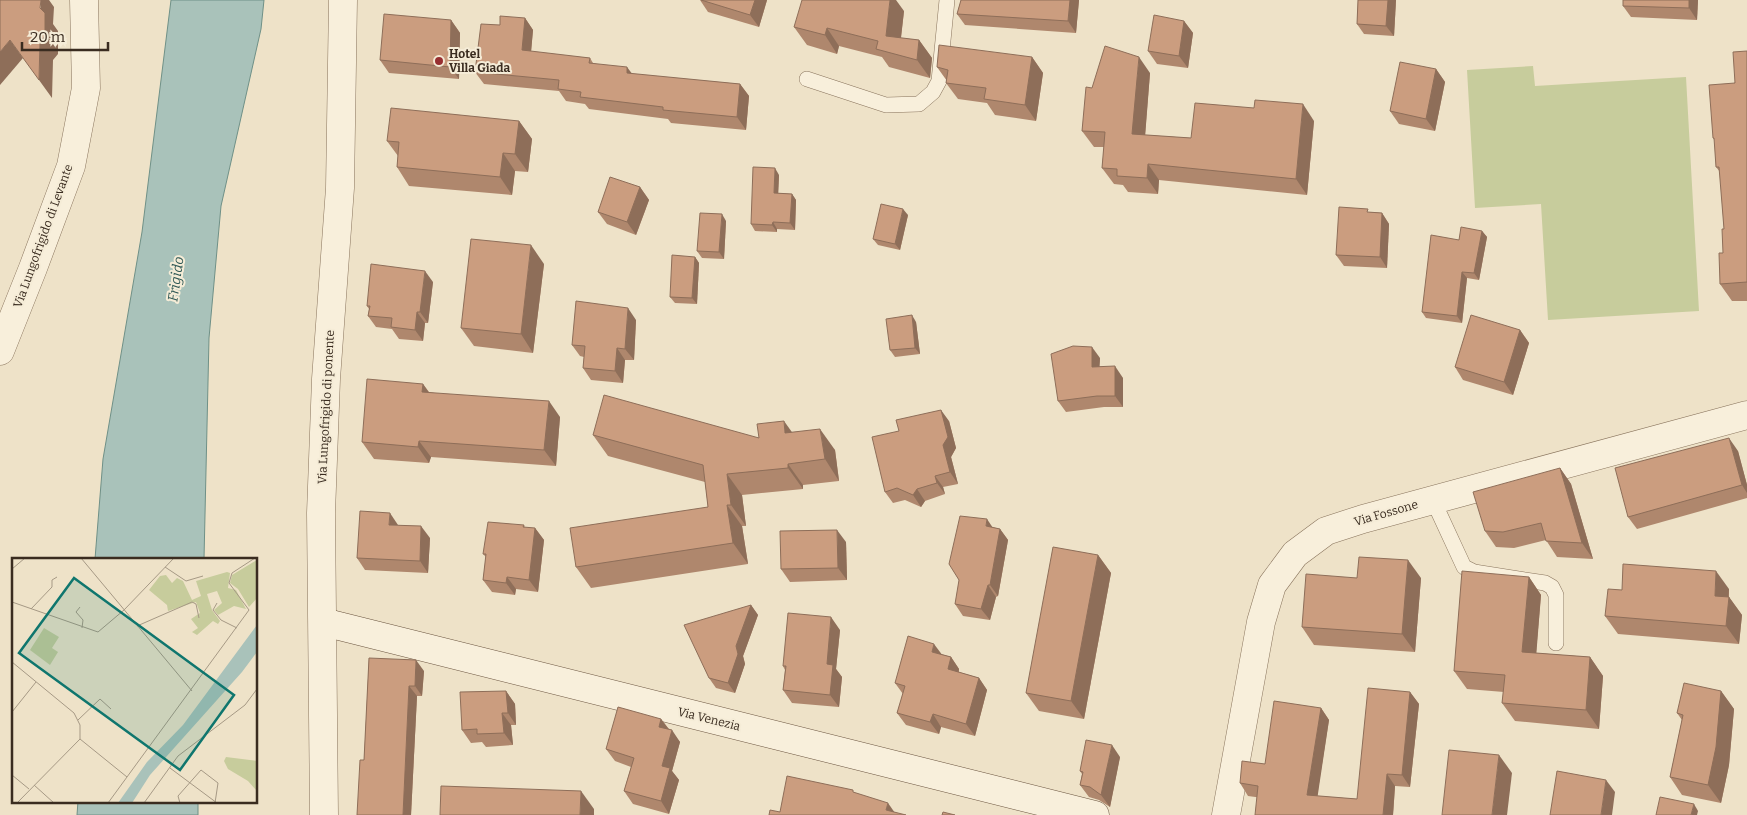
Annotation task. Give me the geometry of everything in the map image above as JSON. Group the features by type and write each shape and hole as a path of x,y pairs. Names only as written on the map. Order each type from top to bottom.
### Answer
{"street":[{"name":"Via Lungofrigido di Levante","path":"0,351 70,166 86,88 84,0"},
{"name":"Via Lungofrigido di ponente","path":"324,815 321,513 326,379 340,188 343,0"},
{"name":"Via Fossone","path":"1226,815 1260,622 1272,585 1295,554 1326,531 1363,519 1747,416"},
{"name":"Via Venezia","path":"323,622 1041,809 1095,815"}],"lane":[{"path":"807,79 886,105 919,104 934,92 939,81 947,0"},
{"path":"1433,500 1464,567 1474,572 1545,582 1552,588 1556,595 1556,643"}],"green space":[{"path":"1533,66 1535,86 1686,77 1699,311 1548,320 1541,204 1475,208 1467,70"}],"water":[{"name":"Frigido","path":"171,0 264,0 261,29 221,206 209,338 204,558 95,558 103,459 142,232"},
{"path":"78,802 198,802 198,815 77,815"}],"building":[{"path":"0,0 41,0 40,8 45,13 45,36 40,41 39,80 10,40 0,52"},
{"path":"701,0 755,0 750,15"},
{"path":"802,0 890,0 886,36 919,40 917,60 876,49 878,41 827,28 825,35 794,27"},
{"path":"961,0 1070,0 1068,21 957,14"},
{"path":"1358,0 1388,0 1386,26 1357,24"},
{"path":"1623,0 1689,0 1689,8 1623,6"},
{"path":"384,14 451,20 450,67 380,60"},
{"path":"1154,15 1184,21 1179,56 1148,51"},
{"path":"500,16 525,18 522,50 590,58 589,63 627,67 627,73 740,84 737,117 663,110 663,107 580,97 581,92 558,89 559,80 475,72 481,24 500,25"},
{"path":"939,45 1032,57 1025,105 984,99 986,88 946,83 948,70 937,67"},
{"path":"1105,46 1139,57 1132,134 1191,138 1195,103 1254,108 1255,100 1303,104 1296,179 1148,164 1147,178 1117,176 1117,169 1102,168 1105,132 1082,131 1086,87 1092,88"},
{"path":"1747,51 1747,282 1720,284 1719,253 1723,253 1722,229 1724,229 1719,167 1716,167 1709,85 1735,83 1733,52"},
{"path":"1400,62 1436,69 1426,119 1390,111"},
{"path":"391,108 519,121 515,154 503,153 500,177 397,167 399,142 387,141"},
{"path":"753,167 775,168 774,193 792,194 790,223 773,222 772,225 751,224"},
{"path":"610,177 640,187 627,222 598,212"},
{"path":"881,204 903,209 895,244 873,239"},
{"path":"1339,207 1368,209 1367,212 1382,213 1380,257 1336,255"},
{"path":"700,213 722,214 719,252 697,251"},
{"path":"1461,227 1482,231 1474,273 1462,272 1457,316 1422,312 1431,235 1459,240"},
{"path":"471,239 531,245 521,334 461,328"},
{"path":"672,255 695,257 692,298 670,297"},
{"path":"371,264 425,271 420,312 417,312 415,330 391,327 392,318 368,316 370,306 367,306"},
{"path":"576,301 628,308 625,349 617,348 615,371 583,368 585,346 572,345"},
{"path":"912,315 915,348 890,350 886,319"},
{"path":"1471,315 1520,330 1504,382 1455,367"},
{"path":"1073,346 1092,347 1092,367 1115,366 1115,396 1097,396 1058,401 1051,354"},
{"path":"367,379 423,384 422,392 549,401 544,450 419,441 418,447 362,442"},
{"path":"604,395 759,438 757,424 784,421 785,433 820,429 825,459 788,464 788,468 727,474 731,505 727,505 733,543 576,567 570,528 708,507 703,465 593,435"},
{"path":"941,410 948,437 943,445 950,472 935,476 937,483 917,489 913,495 897,488 885,492 872,437 899,431 896,420"},
{"path":"1729,438 1742,485 1628,517 1615,468"},
{"path":"1560,468 1582,543 1546,541 1541,523 1503,532 1485,531 1473,492"},
{"path":"360,511 390,513 389,525 421,526 420,561 357,558"},
{"path":"960,516 987,519 986,526 1000,529 990,585 988,585 981,609 955,604 959,580 949,564"},
{"path":"488,522 524,525 523,527 535,528 529,580 507,577 506,583 483,580 486,554 483,554"},
{"path":"837,530 838,568 781,569 780,531"},
{"path":"1053,547 1098,555 1071,701 1026,693"},
{"path":"1359,557 1408,560 1402,634 1302,627 1306,574 1357,578"},
{"path":"1623,564 1716,571 1715,596 1729,597 1726,626 1605,616 1608,589 1622,590"},
{"path":"1462,571 1529,577 1522,652 1590,657 1586,710 1502,703 1505,675 1454,671"},
{"path":"751,605 736,646 738,654 728,683 709,678 684,625"},
{"path":"788,613 831,617 827,664 833,665 830,695 783,690 786,666 783,666"},
{"path":"908,636 934,644 932,652 951,657 948,669 979,678 966,724 933,714 930,722 897,713 905,686 895,683"},
{"path":"369,658 416,660 415,686 409,686 403,815 357,815 360,760 364,760"},
{"path":"1684,683 1721,691 1716,747 1708,785 1670,777 1683,715 1677,713"},
{"path":"1368,688 1410,692 1402,775 1387,774 1383,815 1255,815 1258,786 1240,783 1242,761 1265,764 1274,701 1321,708 1307,795 1357,799"},
{"path":"506,691 508,713 502,713 504,733 477,734 477,729 462,730 460,692"},
{"path":"618,707 661,719 659,727 672,730 662,766 670,768 661,801 624,791 634,758 606,749"},
{"path":"1086,740 1112,745 1101,795 1090,787 1080,785 1083,772 1080,771"},
{"path":"1449,750 1499,755 1492,815 1442,815"},
{"path":"1557,771 1606,780 1601,815 1550,815"},
{"path":"787,776 853,790 853,792 888,803 886,810 906,815 769,815 770,810 780,812"},
{"path":"441,786 581,791 580,815 440,815"},
{"path":"1660,797 1694,804 1691,815 1656,815"},
{"path":"943,812 955,815 942,815"}],"place":[{"name":"Hotel Villa Giada","path":"439,61"}]}
